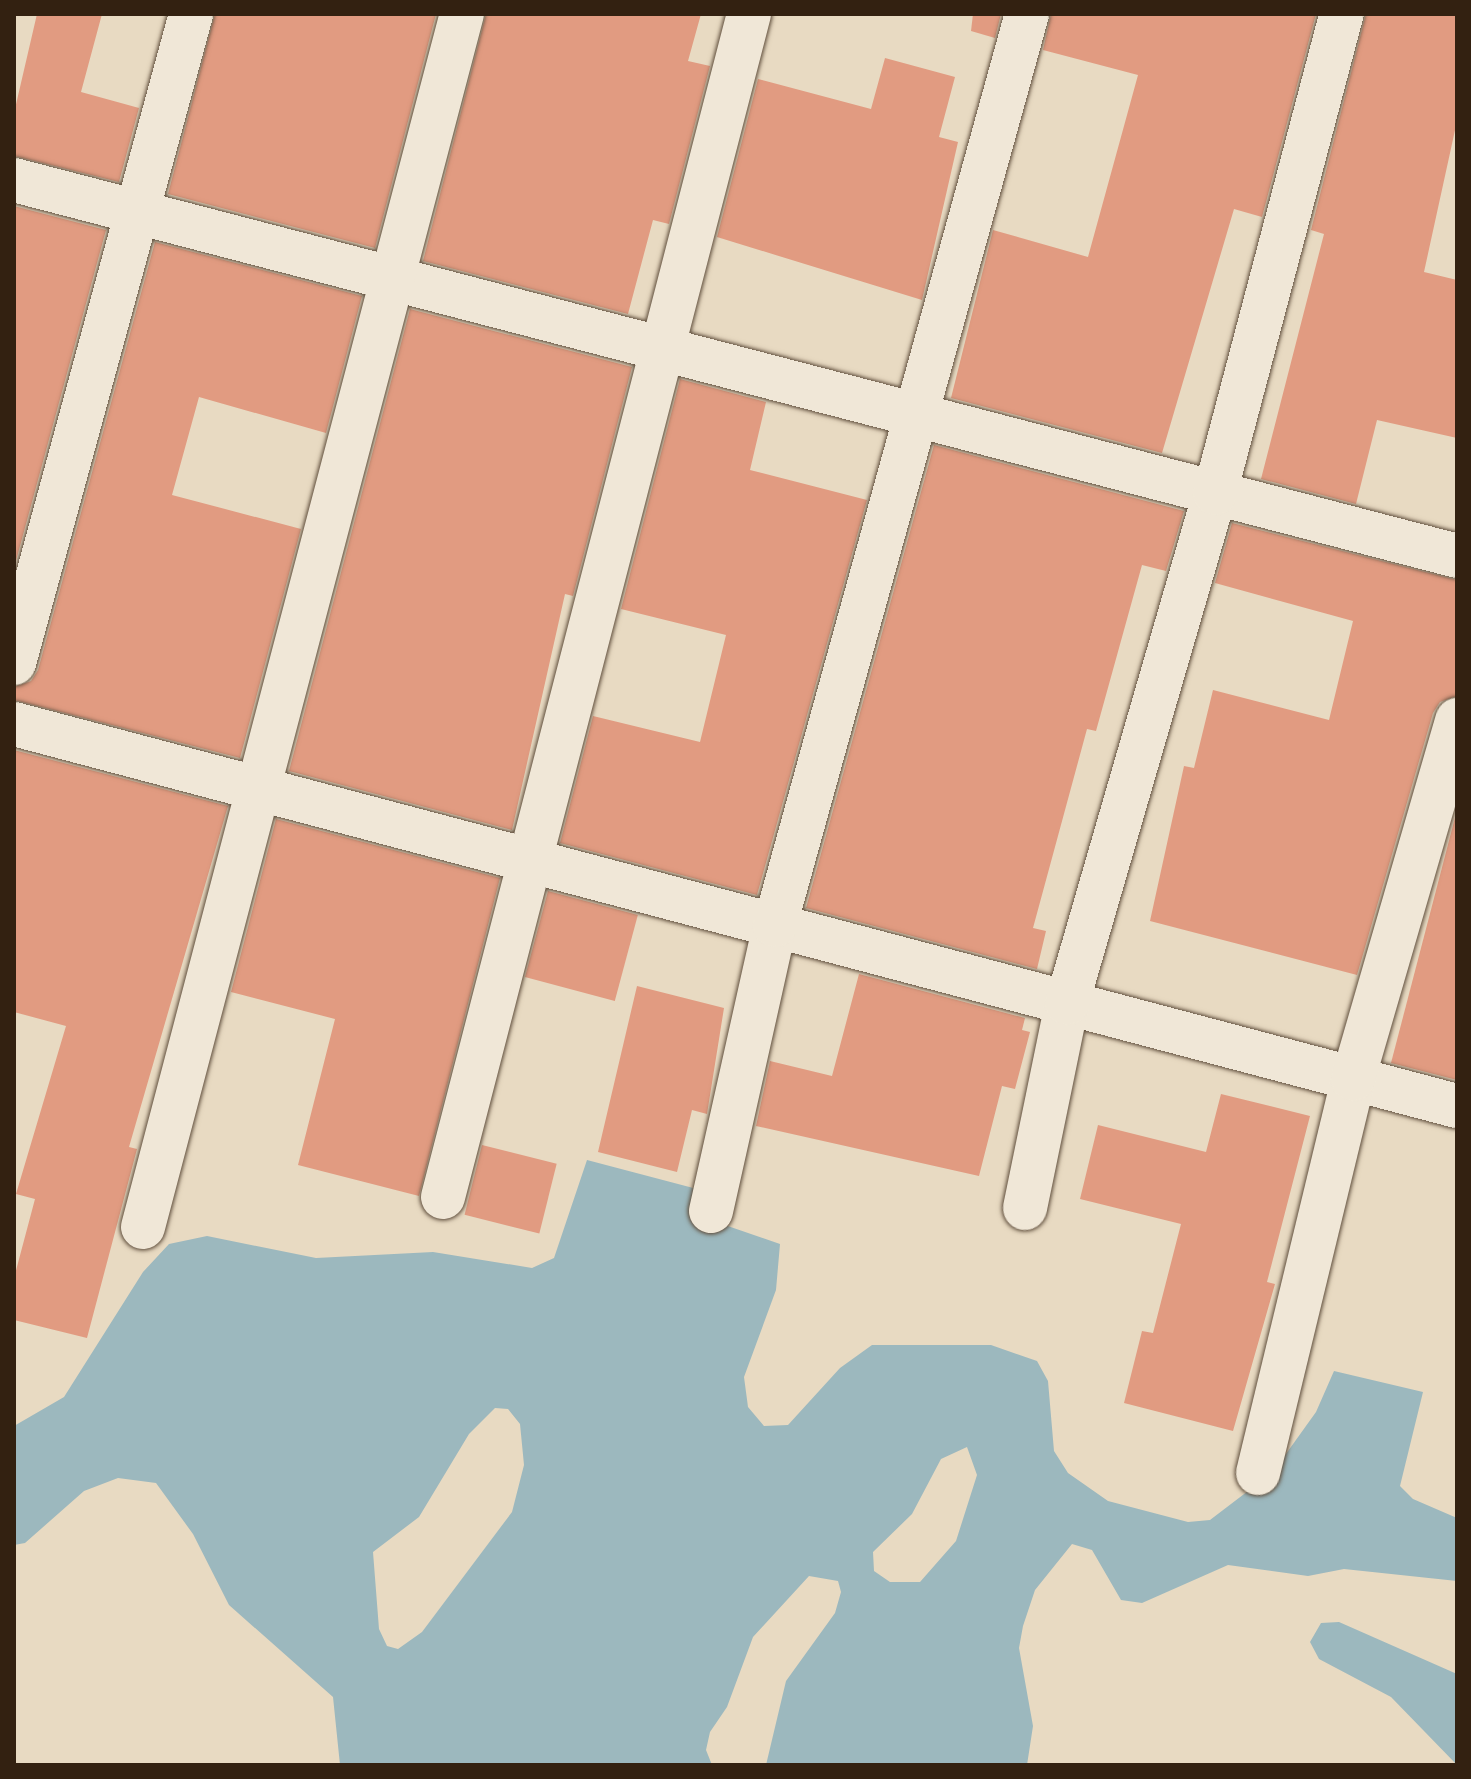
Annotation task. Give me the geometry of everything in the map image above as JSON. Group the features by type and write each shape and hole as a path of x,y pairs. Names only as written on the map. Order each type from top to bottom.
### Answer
{"street":[{"path":"14,663 191,14"},
{"path":"143,1227 462,14"},
{"path":"443,1197 749,14"},
{"path":"711,1211 775,925 920,416 1027,14"},
{"path":"1025,1208 1067,1003 1215,493 1342,14"},
{"path":"14,180 1457,556"},
{"path":"1258,1473 1353,1079 1457,720"},
{"path":"14,724 1457,1106"}],"water":[{"path":"587,1160 697,1189 693,1214 780,1244 776,1290 744,1377 748,1407 764,1426 788,1425 840,1368 872,1345 991,1345 1037,1361 1048,1381 1054,1451 1068,1473 1108,1501 1188,1522 1210,1520 1273,1472 1316,1412 1334,1371 1423,1392 1400,1486 1413,1499 1457,1518 1457,1581 1344,1569 1308,1576 1228,1565 1142,1603 1121,1600 1092,1550 1072,1544 1035,1590 1023,1626 1019,1648 1033,1726 1027,1765 766,1765 786,1681 835,1613 841,1592 838,1581 809,1576 753,1637 727,1707 710,1732 706,1750 712,1765 340,1765 333,1697 229,1605 193,1534 156,1483 118,1478 84,1491 25,1543 14,1545 14,1426 64,1397 143,1272 169,1244 207,1236 316,1258 433,1252 532,1268 554,1258","holes":["495,1408 508,1409 520,1424 524,1465 512,1512 422,1632 398,1649 387,1646 379,1629 373,1552 419,1517 469,1434","967,1447 977,1475 956,1541 920,1582 890,1582 874,1571 873,1552 912,1514 941,1459"]},
{"path":"1339,1622 1457,1674 1457,1765 1391,1697 1319,1659 1310,1642 1321,1623"}],"building":[{"path":"37,14 102,14 81,92 139,108 119,182 14,156 14,113"},
{"path":"215,14 436,14 375,248 168,194"},
{"path":"486,14 701,14 688,61 710,66 669,224 653,220 628,314 423,261"},
{"path":"973,14 1001,14 995,38 971,31"},
{"path":"1051,14 1316,14 1262,217 1234,209 1162,453 951,398 993,230 1088,257 1138,75 1043,50"},
{"path":"1366,14 1457,14 1457,121 1424,272 1457,280 1457,438 1377,420 1356,504 1261,479 1324,234 1311,230"},
{"path":"885,58 955,77 939,137 958,142 922,300 717,237 758,79 871,109"},
{"path":"14,206 106,230 14,568"},
{"path":"155,242 362,296 326,433 199,397 172,495 301,529 240,758 14,700 14,687 31,681 38,670"},
{"path":"410,309 632,367 573,596 565,594 512,830 289,771"},
{"path":"680,379 766,402 750,470 867,500 757,895 560,843 593,716 700,742 726,635 621,609"},
{"path":"934,445 1184,511 1166,571 1142,565 1096,731 1087,729 1033,928 1046,931 1037,969 806,908"},
{"path":"1232,523 1457,580 1457,696 1440,702 1433,713 1357,975 1150,921 1184,766 1194,768 1213,690 1329,720 1353,621 1215,583"},
{"path":"14,750 228,806 129,1147 137,1149 87,1338 14,1320 14,1278 35,1199 16,1194 66,1026 14,1012"},
{"path":"1457,810 1457,1080 1391,1063"},
{"path":"276,819 500,878 419,1196 298,1165 335,1019 231,992"},
{"path":"548,891 638,915 615,1001 525,977"},
{"path":"859,974 1025,1018 1022,1030 1030,1032 1015,1089 1002,1086 979,1176 756,1126 770,1061 832,1076"},
{"path":"637,986 724,1008 707,1114 692,1110 677,1172 598,1152"},
{"path":"1221,1094 1310,1116 1267,1282 1275,1284 1233,1431 1124,1403 1142,1331 1153,1333 1181,1224 1080,1199 1098,1125 1206,1152"},
{"path":"482,1145 557,1164 539,1233 465,1215"}]}
